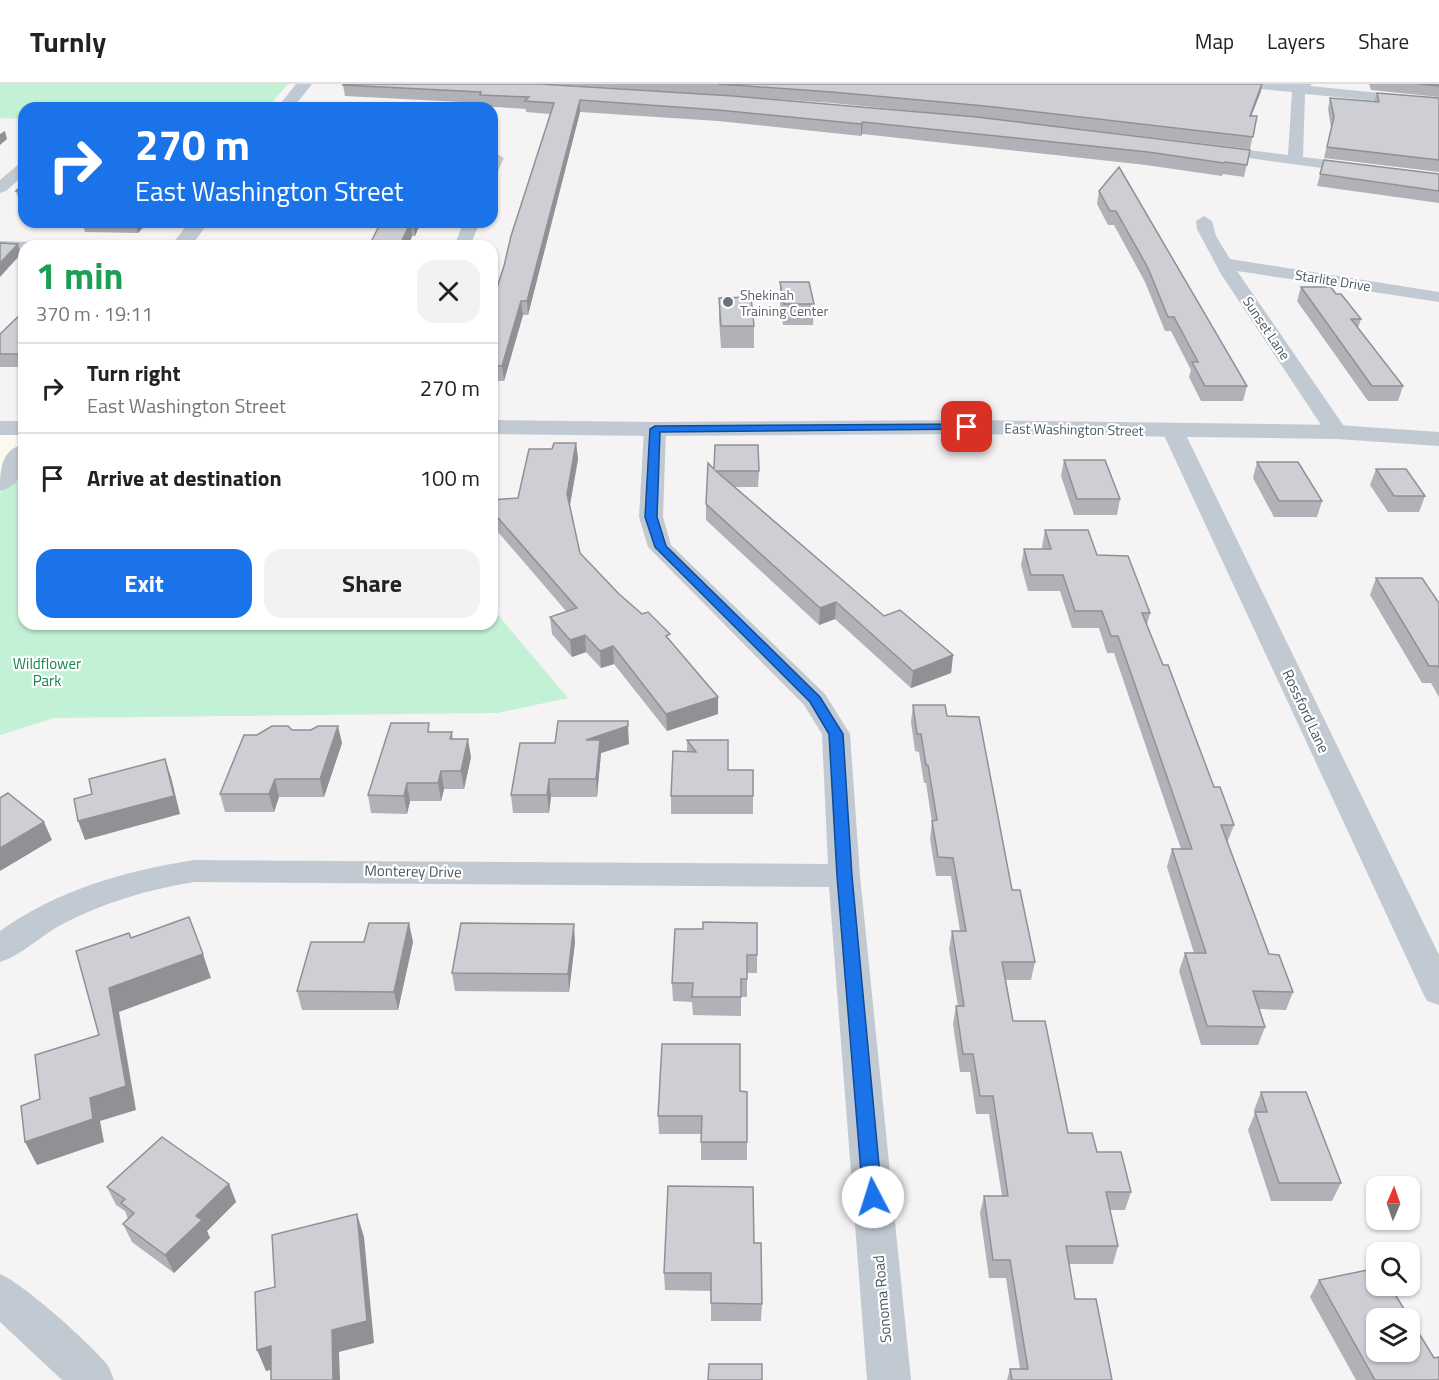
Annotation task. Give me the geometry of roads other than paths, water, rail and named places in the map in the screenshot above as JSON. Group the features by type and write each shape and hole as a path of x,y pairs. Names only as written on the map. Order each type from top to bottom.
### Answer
{"street":[{"path":"290,102 304,84"},
{"path":"1250,84 1302,87 1439,104"},
{"path":"1295,160 1302,87"},
{"path":"1201,148 1439,179"},
{"path":"0,188 18,172"},
{"name":"Sunset Lane","path":"1204,221 1204,231 1210,244 1226,264 1230,274 1337,432"},
{"path":"0,246 18,246"},
{"name":"Starlite Drive","path":"1226,264 1439,297"},
{"name":"East Washington Street","path":"498,427 655,429 967,427 1337,432 1439,439"},
{"path":"0,428 18,428"},
{"name":"Sonoma Road","path":"655,429 651,517 660,547 815,699 836,734 844,876 889,1380"},
{"name":"Rossford Lane","path":"1173,431 1439,991"},
{"path":"0,483 18,460"},
{"name":"Monterey Drive","path":"0,949 28,929 88,897 146,880 194,871 844,876"},
{"path":"0,1294 69,1356 92,1380"}],"place":[{"name":"Shekinah Training Center","path":"728,302"}],"park label":[{"name":"Wildflower Park","path":"47,672"}]}
